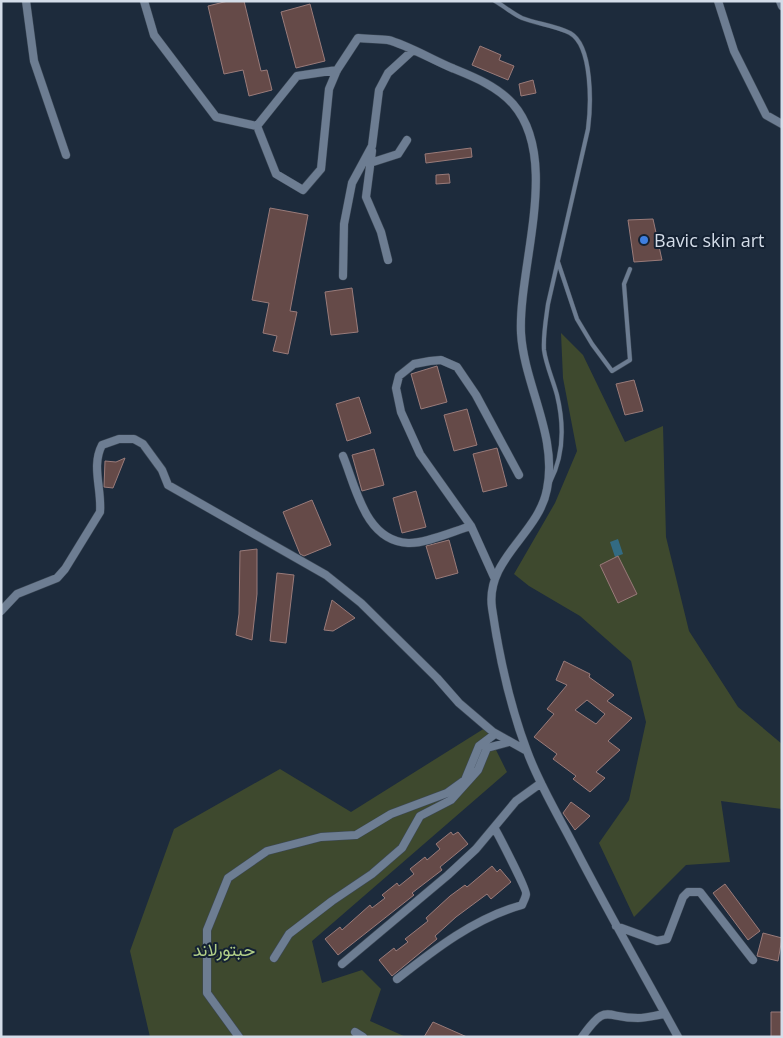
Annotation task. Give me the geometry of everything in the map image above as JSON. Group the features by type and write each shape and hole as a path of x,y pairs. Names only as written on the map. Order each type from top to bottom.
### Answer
{"street":[{"path":"26,1 34,61 66,155"},
{"path":"144,1 154,35 216,117 257,126"},
{"path":"718,1 734,51 766,114 782,124"},
{"path":"780,1 782,6"},
{"path":"257,126 276,174 303,190 321,169 329,89 337,70 358,38 390,41 494,88 513,104 529,135 536,173 535,216 521,305 521,334 525,364 545,438 548,486 536,515 507,555 494,577 491,593 493,615 505,676 527,751 541,783 616,926 678,1037"},
{"path":"388,260 381,232 366,197 379,90 388,73 412,51"},
{"path":"257,126 297,76 337,70"},
{"path":"370,163 398,154 407,140"},
{"path":"344,276 344,224 352,183 372,146"},
{"path":"494,577 471,526 420,454 401,412 396,381 405,370 420,362 441,360 457,367 476,395 519,475"},
{"path":"1,611 17,594 57,578 65,569 100,512 101,501 97,469 98,454 102,446 119,439 134,439 151,452 168,485 326,575 361,603 424,665 459,703 495,734 527,751"},
{"path":"343,456 366,513 374,527 384,535 406,543 413,543 471,526"},
{"path":"239,1037 207,993 207,930 228,878 267,851 320,836 356,835 391,814 446,793 465,780 479,746 495,734"},
{"path":"274,958 289,934 332,901 372,874 402,848 420,816 451,800 478,770 487,748 509,742"},
{"path":"342,964 448,875 494,829 516,801 541,783"},
{"path":"397,979 474,924 492,915 522,905 527,895 525,887 514,869 507,848 494,829"},
{"path":"616,926 657,941 663,941 667,939 683,897 688,892 700,892 753,960"},
{"path":"582,1037 594,1020 609,1012 638,1018 665,1014"},
{"path":"355,1032 363,1037"}],"lane":[{"path":"495,1 522,18 549,24 572,34 586,60 591,106 588,128 548,304 544,351 557,395 562,441 557,468 548,486"},
{"path":"558,261 578,319 592,344 612,371 630,360 624,284 630,269"}],"green space":[{"path":"561,333 583,355 625,442 663,426 666,537 689,631 738,707 782,744 782,809 721,801 730,862 686,865 634,917 599,843 629,800 646,722 631,661 580,616 529,586 514,574 555,503 577,451 563,378"},
{"name":"حبتورلاند","path":"485,728 507,772 312,941 322,983 362,970 381,989 370,1021 406,1037 150,1037 130,951 174,829 280,769 351,812"}],"water":[{"path":"618,539 623,554 615,557 610,542"}],"building":[{"path":"228,1 244,1 261,71 267,70 272,90 249,96 243,70 224,74 208,6"},
{"path":"310,4 325,61 296,68 281,12"},
{"path":"480,46 501,55 499,60 514,66 508,80 472,65"},
{"path":"533,80 536,93 521,96 519,84"},
{"path":"471,148 472,157 426,163 425,154"},
{"path":"449,174 450,183 436,184 436,175"},
{"path":"270,208 308,215 290,311 297,312 288,354 273,351 277,336 263,333 269,303 252,300"},
{"name":"Bavic skin art","path":"653,219 662,260 634,262 628,220"},
{"path":"352,288 358,332 331,335 325,292"},
{"path":"437,366 447,402 421,409 411,374"},
{"path":"634,380 643,411 625,415 616,384"},
{"path":"359,397 371,433 347,441 336,404"},
{"path":"467,409 477,445 454,451 444,415"},
{"path":"497,448 507,486 483,492 473,454"},
{"path":"374,449 384,485 362,491 352,455"},
{"path":"125,458 113,488 104,487 105,461 116,462"},
{"path":"416,491 426,527 402,533 393,498"},
{"path":"312,500 331,545 304,556 300,554 283,512"},
{"path":"449,540 458,573 436,579 426,546"},
{"path":"257,549 257,594 252,640 236,635 239,614 240,551"},
{"path":"618,556 637,594 618,603 600,565"},
{"path":"277,573 294,575 286,643 270,641"},
{"path":"332,600 355,618 333,631 324,630"},
{"path":"564,661 590,674 589,677 614,695 607,701 632,718 608,741 620,750 596,772 605,778 590,792 573,779 576,776 553,759 557,754 534,737 554,714 547,709 567,685 556,680","holes":["587,700 605,714 596,724 575,710"]},
{"path":"571,802 590,816 575,830 563,813"},
{"path":"451,832 453,835 458,832 468,844 440,867 442,870 412,893 414,895 338,955 325,939 340,927 342,930 370,905 372,908 385,898 382,895 397,883 399,886 414,874 410,869 425,857 427,860 440,849 436,844"},
{"path":"492,866 497,872 500,869 511,882 491,899 487,894 456,917 435,936 437,939 392,976 379,960 394,948 396,951 408,942 405,939 428,921 426,918 450,896 465,885 467,887"},
{"path":"725,884 760,931 748,940 713,893"},
{"path":"763,933 782,938 778,961 757,956"},
{"path":"771,1012 782,1012 782,1037 771,1037"},
{"path":"433,1022 467,1037 424,1037"}],"place":[{"name":"Bavic skin art","path":"644,240"}]}
